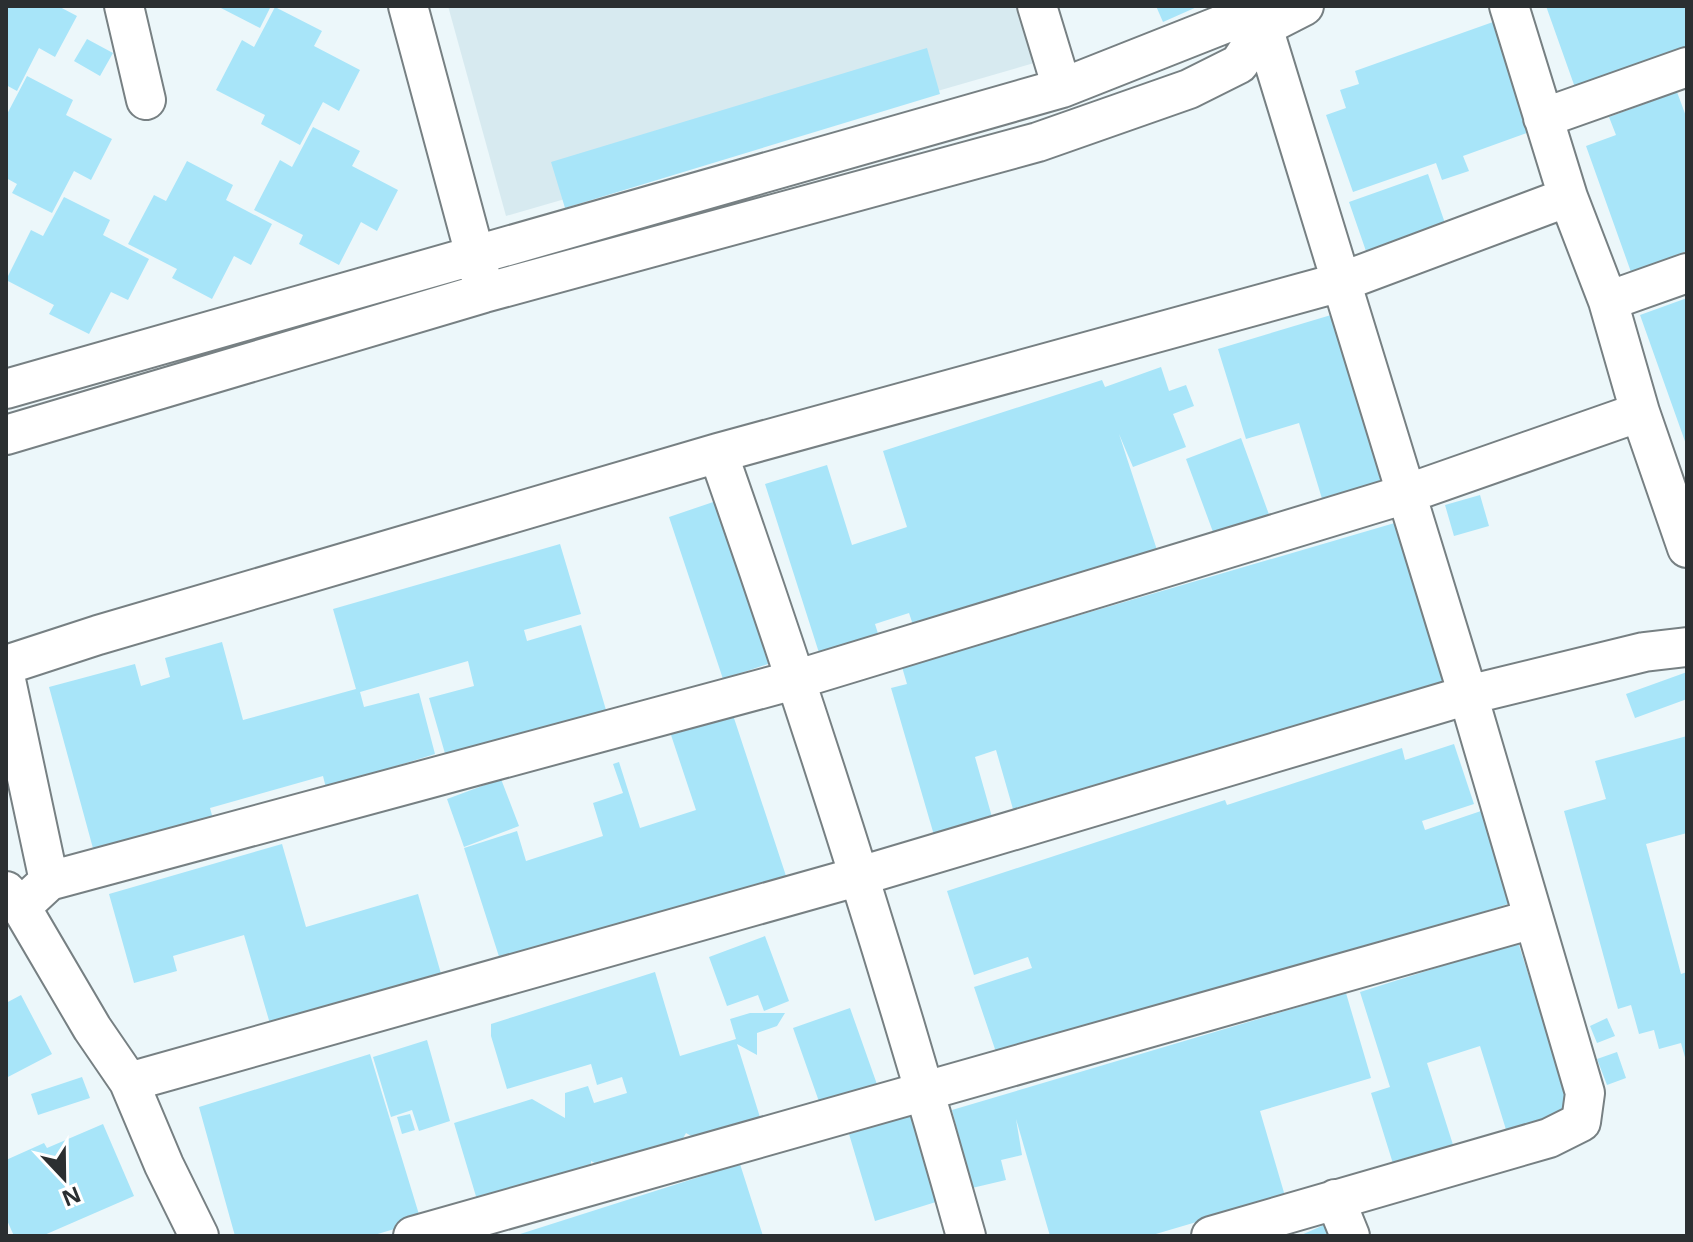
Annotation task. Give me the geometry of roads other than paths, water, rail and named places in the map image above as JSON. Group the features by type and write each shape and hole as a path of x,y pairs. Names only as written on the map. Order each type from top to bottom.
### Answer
{"street":[{"path":"124,6 146,100"},
{"path":"408,6 480,275"},
{"path":"1037,6 1062,88"},
{"path":"6,389 1038,142 1202,83 1239,64 1263,27 1304,6"},
{"path":"1509,6 1568,197 1608,301 1640,412 1675,477 1687,548"},
{"path":"6,435 480,275 1062,88 1229,22 1263,27"},
{"path":"1211,1236 1549,1138 1581,1122 1585,1093 1468,695 1263,27"},
{"path":"1543,118 1687,67"},
{"path":"6,665 98,635 718,453 1341,282 1568,197"},
{"path":"1608,301 1687,273"},
{"path":"199,1236 164,1165 129,1082 92,1028 14,899 49,881 798,679 1406,494 1640,412"},
{"path":"718,453 798,679 925,1088 966,1236"},
{"path":"129,1082 860,876 1468,695 1644,652 1687,647"},
{"path":"6,680 49,881"},
{"path":"413,1236 925,1088 1533,919"},
{"path":"1335,1199 1350,1236"}]}
